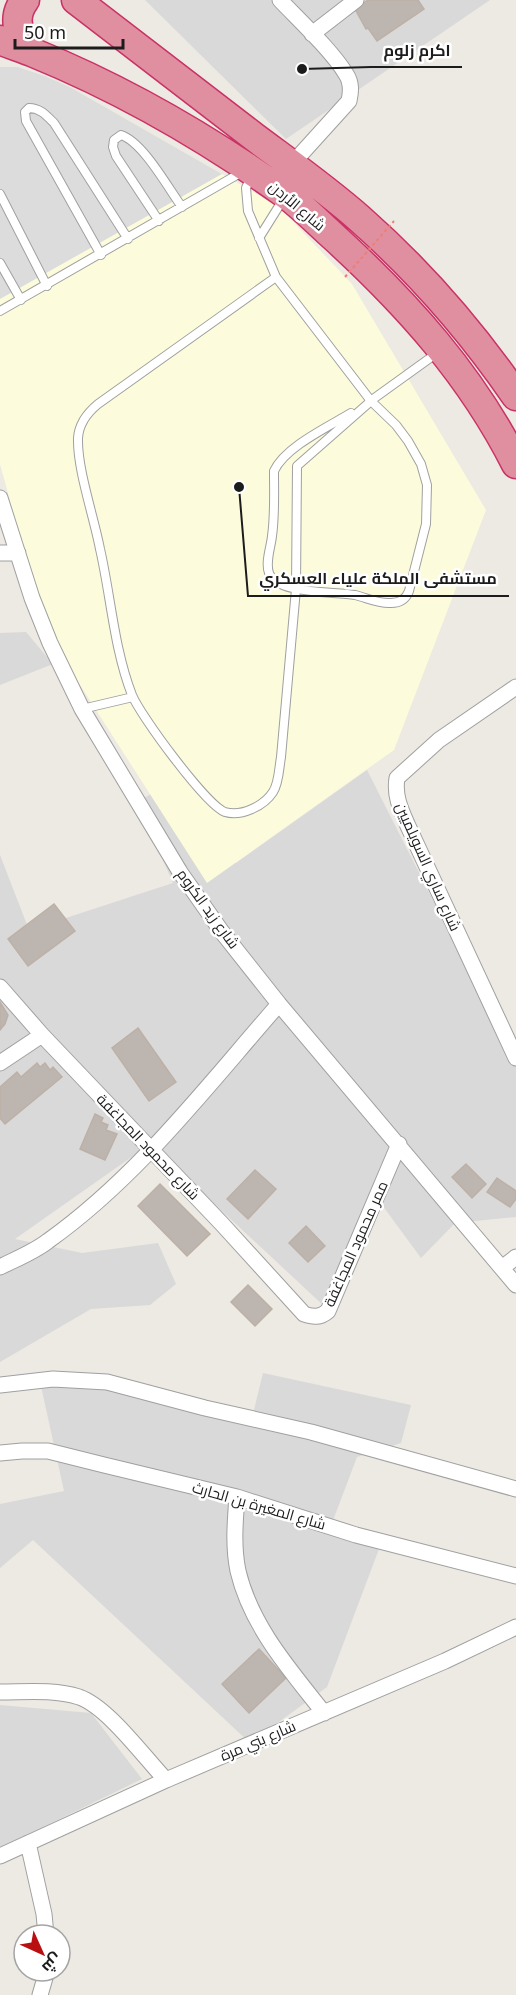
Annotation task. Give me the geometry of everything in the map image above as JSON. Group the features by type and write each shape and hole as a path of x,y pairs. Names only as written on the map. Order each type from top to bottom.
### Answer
{"highway":[{"path":"11,46 23,42 17,29 17,15 25,0"},
{"name":"شارع الأردن","path":"76,0 292,164 361,220 407,264 486,353 516,396"},
{"name":"شارع الأردن","path":"11,46 102,84 138,103 251,170 286,195 364,264 413,314 443,349 490,418 516,464"}],"street":[{"path":"280,0 347,76 352,90 349,102 292,164"},
{"path":"312,34 356,0"},
{"name":"شارع زيد الكروم","path":"0,498 50,643 82,709 180,872 222,932 279,1004 516,1285"},
{"path":"0,553 18,553"},
{"name":"شارع ساري السويلميين","path":"516,687 446,735 415,761 397,778 396,795 425,865 516,1058"},
{"name":"شارع محمود المجاغفة","path":"0,987 42,1035 222,1224 296,1307"},
{"path":"0,1268 46,1243 125,1175 151,1150 279,1004"},
{"path":"0,1063 42,1035"},
{"name":"ممر محمود المجاغفة","path":"296,1307 310,1316 323,1316 328,1311 399,1144"},
{"path":"502,1268 516,1257"},
{"path":"0,1385 54,1379 107,1382 205,1408 311,1432 516,1489"},
{"name":"شارع المغيرة بن الحارث","path":"0,1453 48,1452 237,1497 356,1535 516,1576"},
{"path":"237,1497 234,1542 238,1572 249,1602 264,1633 324,1713"},
{"name":"شارع بني مرة","path":"0,1856 166,1780 445,1661 516,1627"},
{"path":"0,1692 58,1693 80,1698 101,1710 166,1780"},
{"path":"28,1843 45,1923"}],"lane":[{"path":"100,255 26,121 25,112 29,108 45,113 54,123 128,239"},
{"path":"159,221 116,156 113,147 114,140 122,135 128,137 138,147 182,207"},
{"path":"0,311 251,170"},
{"path":"251,170 246,188 248,211 276,277 371,401 396,425 408,441 421,464 427,485 426,524 410,591 403,600 391,603 353,595 296,589 278,583 269,572 268,563 273,536 274,471 279,462 297,447 371,401 443,349"},
{"path":"0,194 47,286"},
{"path":"259,238 286,195"},
{"path":"0,263 21,300"},
{"path":"276,277 98,404 82,421 78,437 80,461 101,551 121,657 133,697 167,748 198,788 224,812 236,813 261,804 272,794 276,784 281,757 296,589 297,466 371,401"},
{"path":"82,709 133,697"}],"path":[{"path":"345,276 394,221"}],"shaded area":[{"path":"145,0 490,0 286,139"},
{"path":"0,67 18,67 70,87 278,206 352,284 486,510 394,750 207,883 46,632 0,464"},
{"path":"0,67 18,67 70,87 222,174 0,299"},
{"path":"26,632 53,664 0,685 0,633"},
{"path":"367,770 516,1064 516,1217 455,1223 421,1258 377,1198 324,1306 150,1144 15,1239 82,1253 158,1243 176,1284 150,1305 91,1309 0,1362 0,855 29,930 173,883 138,802 181,775 236,863"},
{"path":"59,1373 251,1422 263,1373 411,1405 401,1443 357,1457 332,1523 382,1541 327,1687 250,1743 33,1540 0,1568 0,1504 64,1491 39,1377"},
{"path":"0,1705 91,1713 142,1779 0,1848"}],"building":[{"path":"368,0 418,0 424,9 377,41 368,28 366,29 355,9"},
{"path":"54,904 75,931 28,966 8,939"},
{"path":"0,1002 8,1015 0,1030"},
{"path":"138,1028 176,1082 149,1101 112,1048"},
{"path":"37,1063 40,1067 45,1063 50,1070 53,1067 62,1077 5,1124 0,1118 0,1087 17,1072 21,1077"},
{"path":"95,1114 103,1118 101,1122 108,1125 106,1130 117,1134 105,1160 80,1149"},
{"path":"466,1164 486,1184 472,1198 452,1177"},
{"path":"255,1170 276,1189 248,1219 227,1199"},
{"path":"497,1178 516,1191 516,1199 510,1207 487,1192"},
{"path":"160,1184 210,1234 187,1256 138,1206"},
{"path":"306,1226 325,1246 308,1262 289,1243"},
{"path":"248,1285 272,1309 255,1326 231,1302"},
{"path":"259,1649 286,1678 249,1713 222,1684"}],"place":[{"name":"اكرم زلوم","path":"302,69"},
{"name":"مستشفى الملكة علياء العسكري","path":"239,487"}]}
